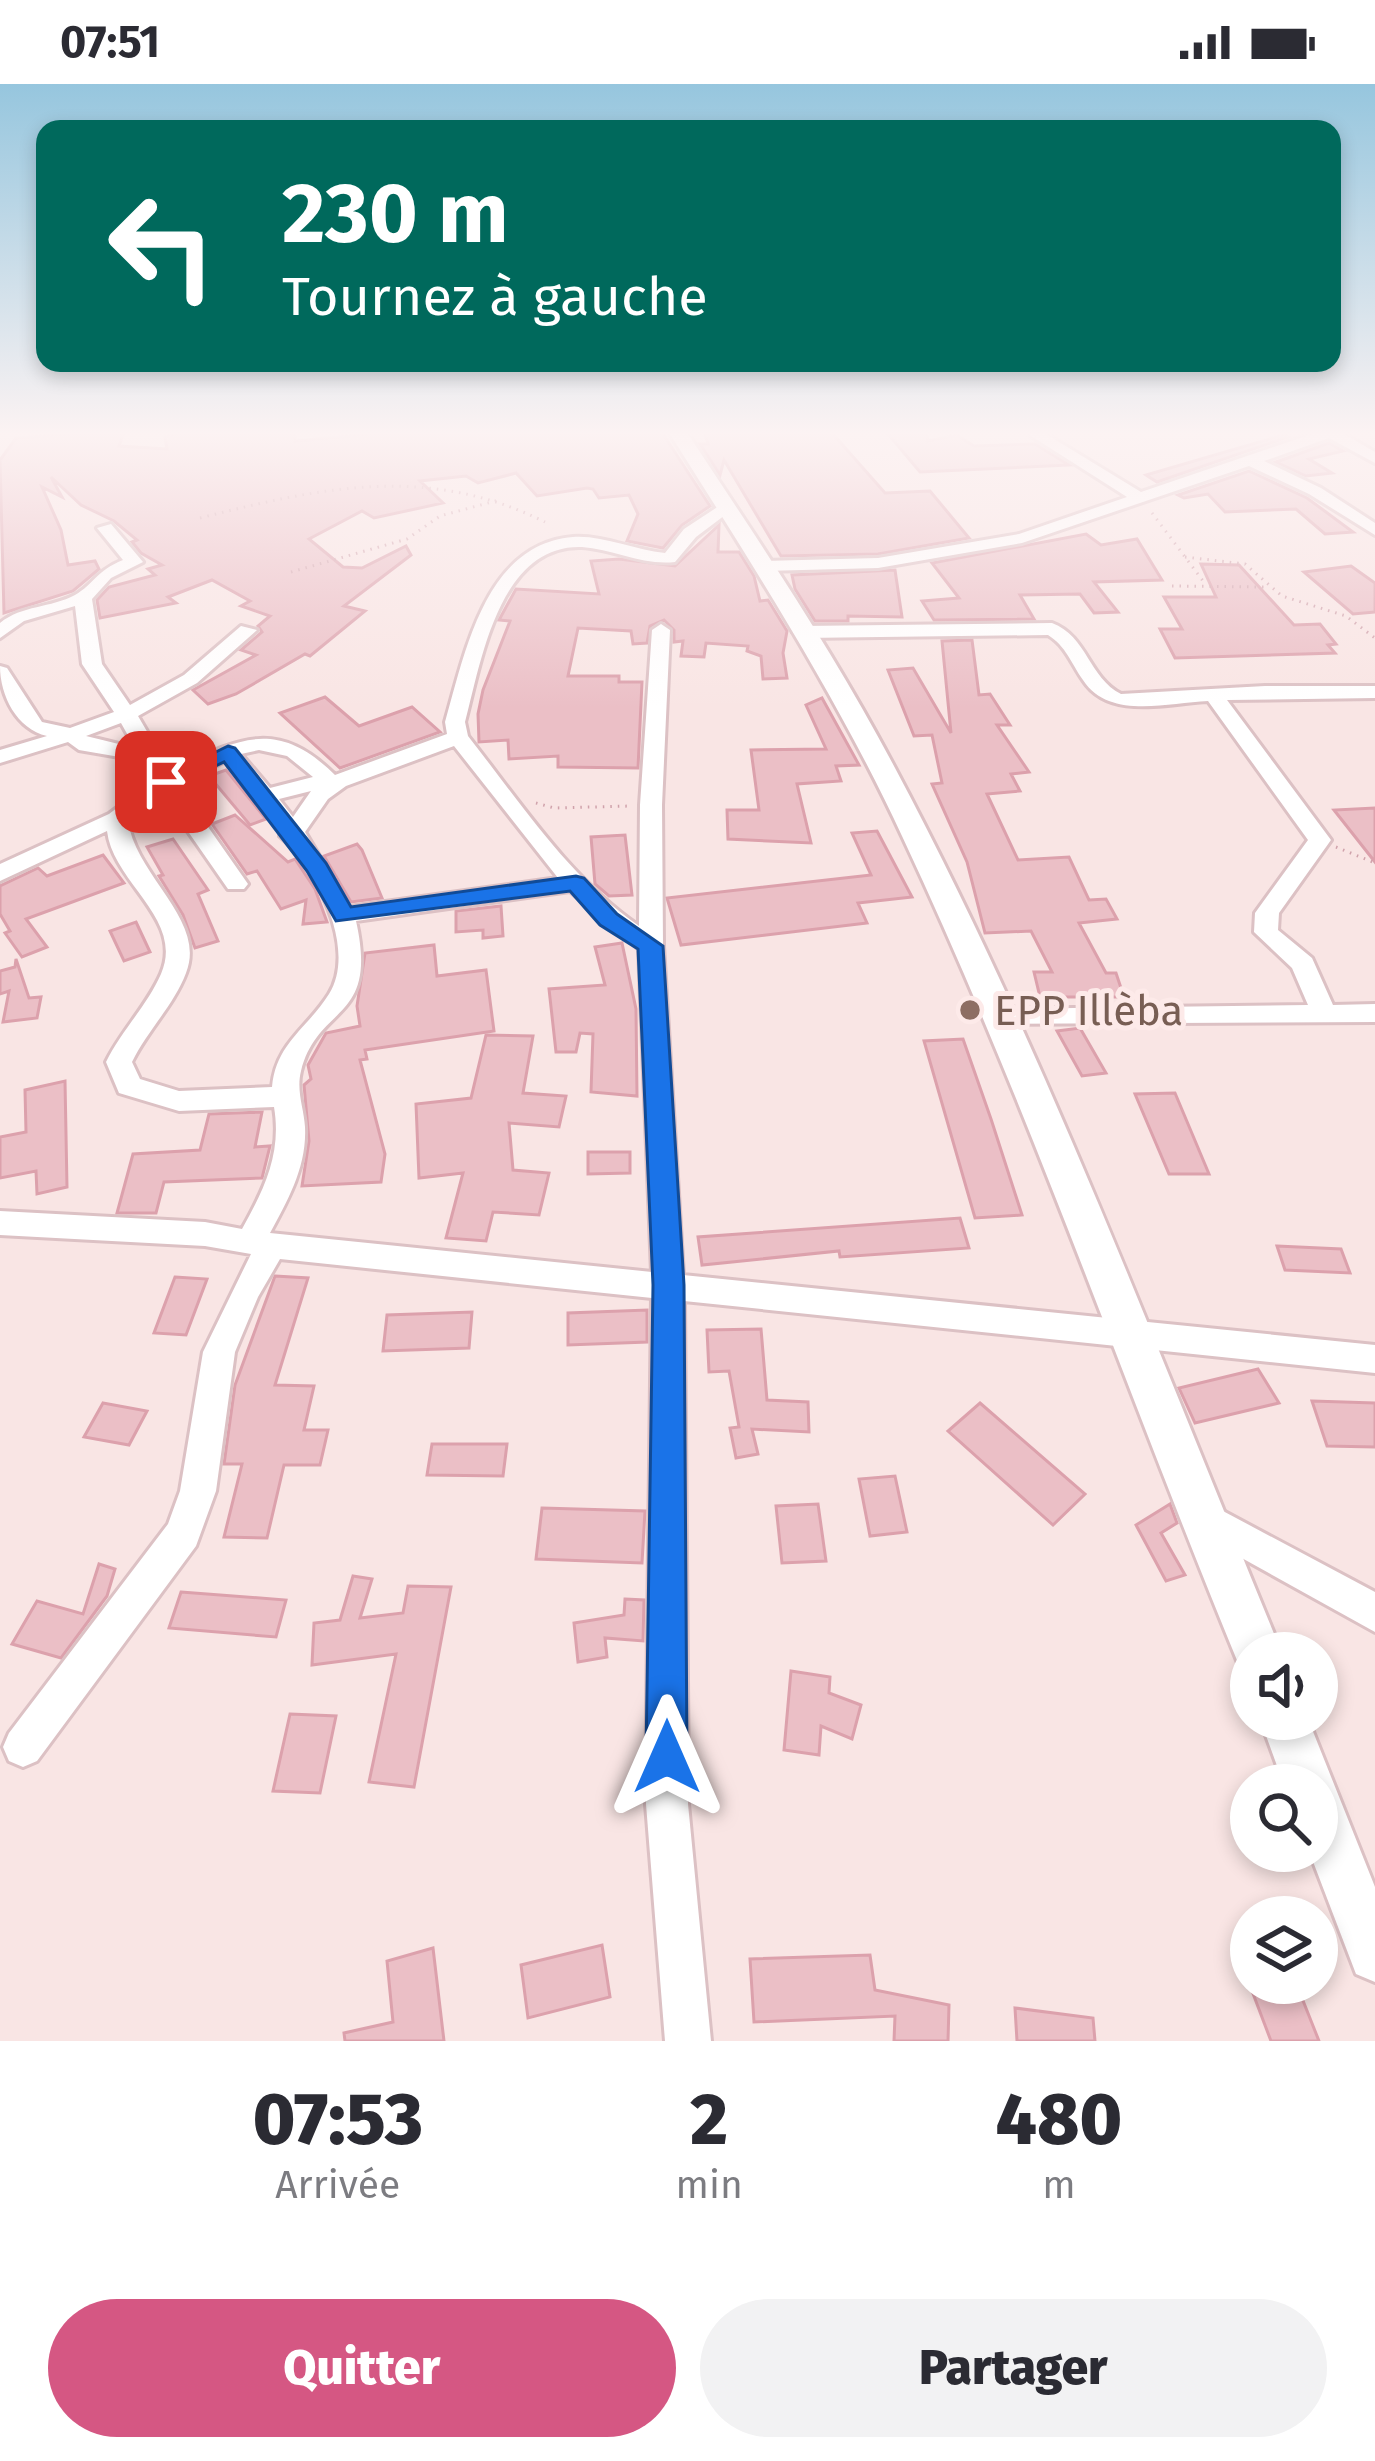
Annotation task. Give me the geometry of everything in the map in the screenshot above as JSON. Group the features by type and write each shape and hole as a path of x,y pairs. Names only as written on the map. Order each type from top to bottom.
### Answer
{"street":[{"path":"538,548 544,525"},
{"path":"550,525 575,542"},
{"path":"650,946 609,920 576,883 458,737 455,722 482,627 521,560 538,548 575,542 669,558 701,525"},
{"path":"736,525 879,762 1001,1018 1250,1632"},
{"path":"764,566 878,563 957,552 1062,525"},
{"path":"0,632 18,616 83,598 106,574 134,562 105,528"},
{"path":"83,598 92,664 236,884"},
{"path":"802,632 1052,629 1064,635 1101,694 1109,698 1375,692"},
{"path":"0,757 127,716 212,667 248,630"},
{"path":"661,630 651,805 650,946 668,1285 667,1804 688,2041"},
{"path":"3,682 34,727 72,735 86,746 149,755"},
{"path":"1215,697 1320,840 1268,913 1266,932 1303,964 1324,1013"},
{"path":"263,798 334,781 458,737"},
{"path":"0,874 117,819 166,782 228,752 277,740 334,781"},
{"path":"23,1748 183,1534 198,1491 219,1352 288,1165 292,1127 282,1097 296,1047 330,1014 348,980 350,931 344,915 228,752"},
{"path":"291,836 334,781"},
{"path":"117,819 126,864 163,907 180,939 176,971 141,1017 118,1062 128,1086 179,1100 282,1097"},
{"path":"344,915 576,883"},
{"path":"1001,1018 1375,1012"},
{"path":"0,1223 262,1244 1375,1359"},
{"path":"1206,1520 1375,1613"},
{"path":"1338,1859 1375,1955"}],"path":[{"path":"291,572 407,539 427,525"},
{"path":"1160,525 1206,585"},
{"path":"1185,556 1246,564 1265,587 1289,599 1353,617 1375,638"},
{"path":"1172,586 1265,587"},
{"path":"497,787 554,808 651,805"},
{"path":"1320,840 1375,863"}],"building":[{"path":"2,525 59,525 68,565 95,561 99,569 73,591 4,613"},
{"path":"119,525 335,525 309,539 343,567 362,568 406,546 411,555 344,606 365,611 310,656 305,654 236,694 208,704 193,690 256,655 241,650 262,632 258,626 270,616 241,606 250,601 212,580 168,597 176,603 100,618 97,600 109,587 155,575 148,569 162,565 141,553 132,542 137,540"},
{"path":"633,525 682,525 663,548 627,541"},
{"path":"719,525 718,552 739,552 754,576 760,601 768,600 787,631 783,653 787,678 763,679 761,656 747,651 748,646 706,643 704,657 681,656 683,641 674,642 674,630 664,620 650,626 647,643 633,644 631,631 578,628 568,676 619,676 619,682 642,682 638,768 558,767 558,756 509,759 508,740 479,742 483,690 510,621 499,620 516,589 599,594 591,561 619,559 675,566"},
{"path":"763,525 958,525 969,538 878,554 781,556"},
{"path":"1315,525 1344,525 1353,532 1325,534"},
{"path":"1086,534 1101,545 1137,539 1162,580 1094,582 1118,612 1094,613 1080,594 1020,595 1034,619 934,620 922,601 959,598 932,563"},
{"path":"1201,564 1239,565 1294,625 1320,624 1336,644 1328,645 1335,653 1175,658 1160,629 1182,629 1164,597 1216,597"},
{"path":"1351,566 1375,583 1375,612 1353,614 1304,572"},
{"path":"895,570 902,617 848,616 848,621 815,621 792,575"},
{"path":"972,640 979,695 990,694 1010,725 997,725 1029,772 1011,774 1020,791 987,794 1018,860 1069,857 1089,900 1106,899 1117,919 1079,923 1106,973 1116,973 1124,997 1040,997 1034,972 1052,972 1031,931 985,933 967,862 932,784 942,783 932,735 914,736 888,670 913,668 951,733 942,641"},
{"path":"325,697 359,726 412,707 440,732 340,768 280,713"},
{"path":"822,698 859,765 836,766 841,781 797,784 811,843 728,839 727,810 759,810 751,750 826,749 806,705"},
{"path":"226,770 266,819 250,825 209,776"},
{"path":"1375,808 1375,862 1334,810"},
{"path":"235,815 288,862 295,859 315,889 327,922 303,924 306,900 281,909 257,871 247,874 212,824"},
{"path":"877,831 912,897 858,903 867,923 681,945 667,898 871,875 852,833"},
{"path":"625,835 632,895 609,896 595,884 591,837"},
{"path":"173,839 208,890 198,894 218,941 195,948 183,915 159,876 163,875 147,847"},
{"path":"357,844 382,898 351,902 324,856"},
{"path":"103,855 124,883 26,919 47,947 22,957 5,933 10,931 0,914 0,886 38,868 47,876"},
{"path":"501,906 503,936 483,938 483,930 456,932 456,911"},
{"path":"136,922 150,952 124,961 110,931"},
{"path":"622,943 636,1009 637,1096 591,1092 593,1034 580,1033 576,1052 556,1052 549,989 605,985 595,947"},
{"path":"434,945 437,976 486,970 494,1031 365,1050 367,1059 360,1060 385,1154 381,1182 302,1186 309,1141 304,1085 311,1079 308,1065 326,1033 360,1026 357,1006 365,953"},
{"path":"16,959 29,998 41,997 37,1018 3,1022 9,991 0,994 0,971 15,967"},
{"path":"1080,1028 1106,1073 1082,1076 1057,1031"},
{"path":"486,1035 533,1036 523,1093 566,1096 559,1127 509,1123 513,1170 549,1173 539,1215 493,1212 486,1241 446,1238 463,1173 419,1178 416,1104 471,1098"},
{"path":"963,1039 1022,1215 975,1218 924,1041"},
{"path":"65,1081 67,1187 37,1194 36,1171 0,1178 0,1137 26,1132 25,1090"},
{"path":"1175,1093 1209,1174 1169,1174 1135,1094"},
{"path":"262,1112 255,1147 270,1146 262,1178 164,1182 156,1213 117,1213 133,1154 200,1150 209,1114"},
{"path":"588,1152 630,1152 630,1173 588,1174"},
{"path":"960,1218 969,1248 840,1257 839,1251 702,1265 698,1237"},
{"path":"1277,1246 1341,1249 1350,1273 1285,1270"},
{"path":"275,1276 308,1278 275,1385 314,1386 304,1430 328,1430 320,1465 284,1465 267,1538 224,1537 242,1464 224,1464 235,1385"},
{"path":"175,1277 207,1279 186,1335 154,1333"},
{"path":"647,1310 647,1342 568,1345 568,1313"},
{"path":"472,1312 469,1348 383,1351 387,1315"},
{"path":"761,1329 767,1400 808,1402 809,1432 752,1429 758,1454 736,1458 730,1428 739,1427 729,1371 709,1372 707,1330"},
{"path":"1258,1369 1279,1403 1195,1423 1179,1388"},
{"path":"1312,1401 1375,1403 1375,1447 1327,1446"},
{"path":"103,1403 147,1411 129,1445 84,1437"},
{"path":"980,1403 1085,1494 1053,1525 948,1431"},
{"path":"432,1444 507,1444 503,1476 427,1475"},
{"path":"895,1476 907,1532 870,1536 859,1479"},
{"path":"818,1504 826,1561 782,1563 776,1506"},
{"path":"1170,1504 1177,1523 1161,1533 1185,1575 1166,1581 1136,1525"},
{"path":"542,1508 645,1511 642,1563 536,1559"},
{"path":"99,1564 115,1569 107,1596 61,1658 12,1644 37,1601 83,1614"},
{"path":"353,1576 372,1579 360,1618 403,1613 408,1586 451,1587 414,1787 369,1782 396,1654 312,1665 314,1623 340,1620"},
{"path":"181,1592 286,1600 276,1637 169,1628"},
{"path":"625,1599 644,1600 643,1641 605,1638 607,1657 578,1662 574,1623 624,1615"},
{"path":"791,1671 830,1677 829,1693 861,1705 852,1739 821,1726 819,1755 784,1750"},
{"path":"290,1714 336,1716 320,1793 273,1791"},
{"path":"602,1945 610,1997 528,2018 521,1965"},
{"path":"433,1948 444,2041 345,2041 344,2033 393,2022 387,1961"},
{"path":"870,1955 875,1990 949,2005 948,2041 894,2041 895,2016 754,2022 750,1959"},
{"path":"1257,2004 1304,2004 1319,2041 1271,2041"},
{"path":"1015,2008 1093,2018 1095,2041 1017,2041"}],"place":[{"name":"EPP Illèba","path":"970,1010"}],"route":[{"path":"166,782 228,752 317,868 344,915 576,883 609,920 650,946 668,1285 667,1757"}]}
